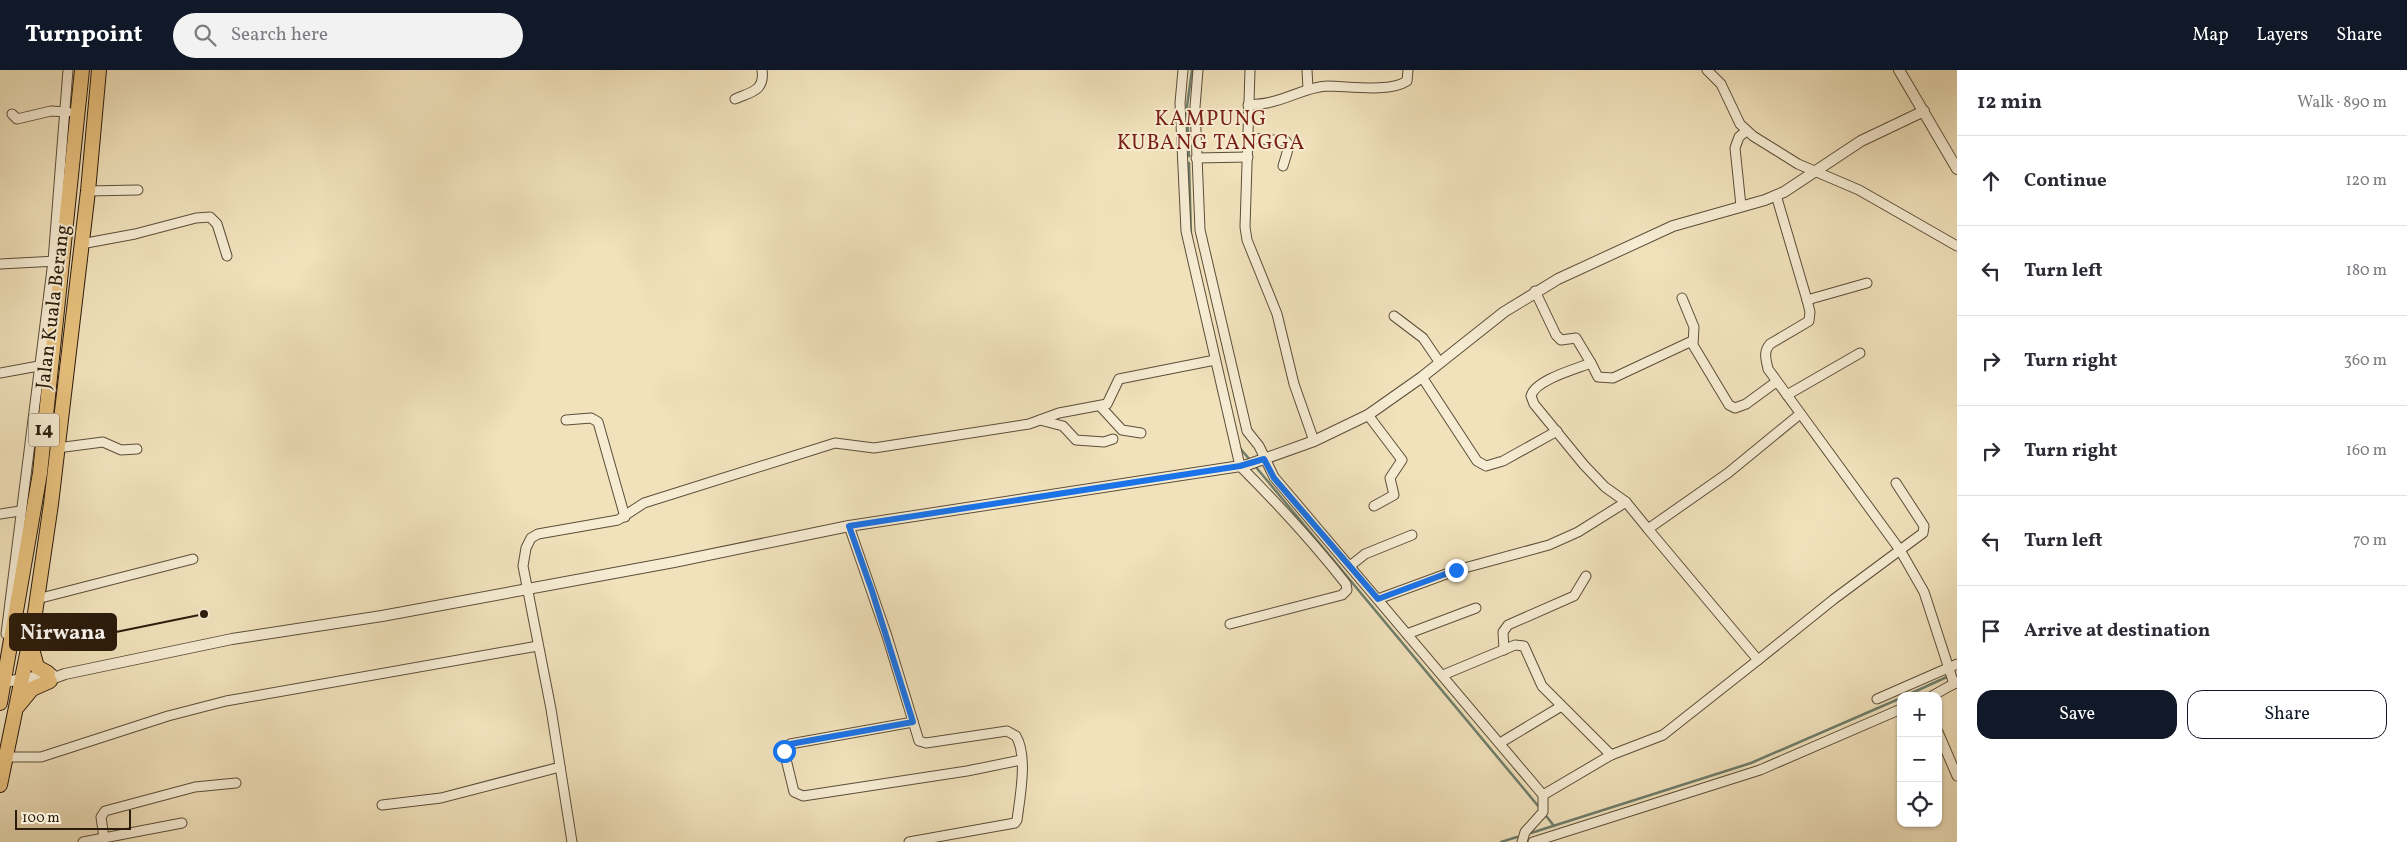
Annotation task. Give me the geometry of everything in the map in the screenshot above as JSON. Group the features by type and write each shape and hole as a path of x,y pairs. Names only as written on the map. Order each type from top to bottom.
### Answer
{"highway":[{"name":"Jalan Kuala Berang","path":"0,663 34,472 62,216 71,112 82,70"},
{"name":"Jalan Kuala Berang","path":"0,785 37,599 88,191 99,70"},
{"name":"Jalan Kuala Berang","path":"2,692 8,614"},
{"path":"15,713 26,694 49,677 38,667 32,653 30,640"}],"street":[{"path":"12,114 17,119 51,111 71,112 68,70"},
{"path":"735,99 761,86 763,82 762,70"},
{"path":"1183,70 1189,94 1196,158 1200,230 1245,425 1259,446 1263,460 1274,478 1544,795 1543,812 1524,832 1522,842"},
{"path":"1198,70 1189,94 1186,231 1214,360 1243,466 1308,536 1346,584 1347,590 1342,595 1230,624"},
{"path":"1250,70 1249,138 1244,215 1247,240 1277,314 1292,377 1314,441"},
{"path":"1307,70 1308,89"},
{"path":"1248,105 1272,102 1308,89 1326,86 1358,88 1400,85 1407,81 1408,70"},
{"path":"1707,70 1721,84 1740,124 1746,131 1814,172 1859,190 1957,246"},
{"path":"1899,70 1957,169"},
{"path":"2,692 21,683 232,639 382,616 849,526 1243,466 1263,460 1314,441 1368,415 1422,377 1504,312 1535,291 1610,253 1673,226 1776,195 1861,141 1924,111"},
{"path":"1741,206 1735,148 1739,137 1746,131"},
{"path":"1249,138 1286,140 1288,146 1283,166"},
{"path":"1196,158 1248,157"},
{"path":"88,191 138,190"},
{"path":"1776,195 1810,312 1809,321 1766,348 1765,356 1768,369 1900,550 1924,592 1953,666 1956,683 1939,692"},
{"path":"81,244 135,234 196,218 210,218 217,224 227,256"},
{"path":"0,264 57,261"},
{"path":"1808,300 1867,283"},
{"path":"1535,291 1559,338 1562,340 1576,338 1598,377 1613,378 1692,341"},
{"path":"1682,298 1694,327 1692,341 1715,384 1732,408 1746,404 1776,382"},
{"path":"1394,316 1423,338 1440,363"},
{"path":"1787,395 1860,353"},
{"path":"572,842 538,646 526,589 524,556 532,538 538,534 618,520 625,517 636,506 644,503 835,443 874,448 1029,424 1059,413 1100,406 1109,402 1117,381 1120,379 1214,360"},
{"path":"1591,363 1544,382 1532,392 1534,404 1605,487 1626,502 1758,660"},
{"path":"0,372 45,365"},
{"path":"1422,377 1476,461 1486,466 1503,461 1557,431"},
{"path":"1100,406 1122,430 1141,432"},
{"path":"1648,529 1728,473 1800,414"},
{"path":"1368,415 1402,460 1390,478 1394,495 1374,506"},
{"path":"566,420 591,418 598,422 625,517"},
{"path":"1040,420 1063,426 1076,440 1104,442 1113,439"},
{"path":"57,448 103,442 121,450 137,449"},
{"path":"8,614 20,511 34,472"},
{"path":"1544,795 1611,755 1663,735 1834,599 1923,533 1924,529 1896,483"},
{"path":"1378,599 1456,570 1549,545 1578,532 1626,502"},
{"path":"0,514 20,511"},
{"path":"849,526 884,627 916,737 921,743 926,744 1010,732 1018,740 1022,782 1015,823 909,842"},
{"path":"1350,566 1365,554 1412,535"},
{"path":"37,599 193,559"},
{"path":"1504,650 1503,632 1508,626 1574,596 1586,576"},
{"path":"1407,634 1476,608"},
{"path":"1443,675 1520,644 1524,646 1539,682 1560,707 1611,755"},
{"path":"6,757 41,757 168,716 226,700 344,682 538,646"},
{"path":"1877,699 1953,666"},
{"path":"1500,743 1560,707"},
{"path":"1533,842 1760,770 1897,710"},
{"path":"913,722 790,744 784,751 794,792 803,796 967,771 1021,760"},
{"path":"1940,737 1957,776"},
{"path":"382,805 441,798 560,767"},
{"path":"104,838 101,817 105,811 195,787 236,783"},
{"path":"84,842 182,823"}],"waterway":[{"path":"1189,156 1187,106 1192,70"},
{"path":"1189,163 1191,237"},
{"path":"1239,447 1250,460"},
{"path":"1255,466 1539,807"},
{"path":"1914,692 1949,676"},
{"path":"1531,833 1751,763 1897,700"},
{"path":"1547,817 1554,826"},
{"path":"1501,842 1517,837"}],"place":[{"name":"Nirwana","path":"204,614"}],"district":[{"name":"KAMPUNG KUBANG TANGGA","path":"1211,131"}],"route":[{"path":"784,751 790,744 913,722 872,591 849,526 1210,469 1247,465 1264,459 1274,478 1378,599 1456,570"}]}
